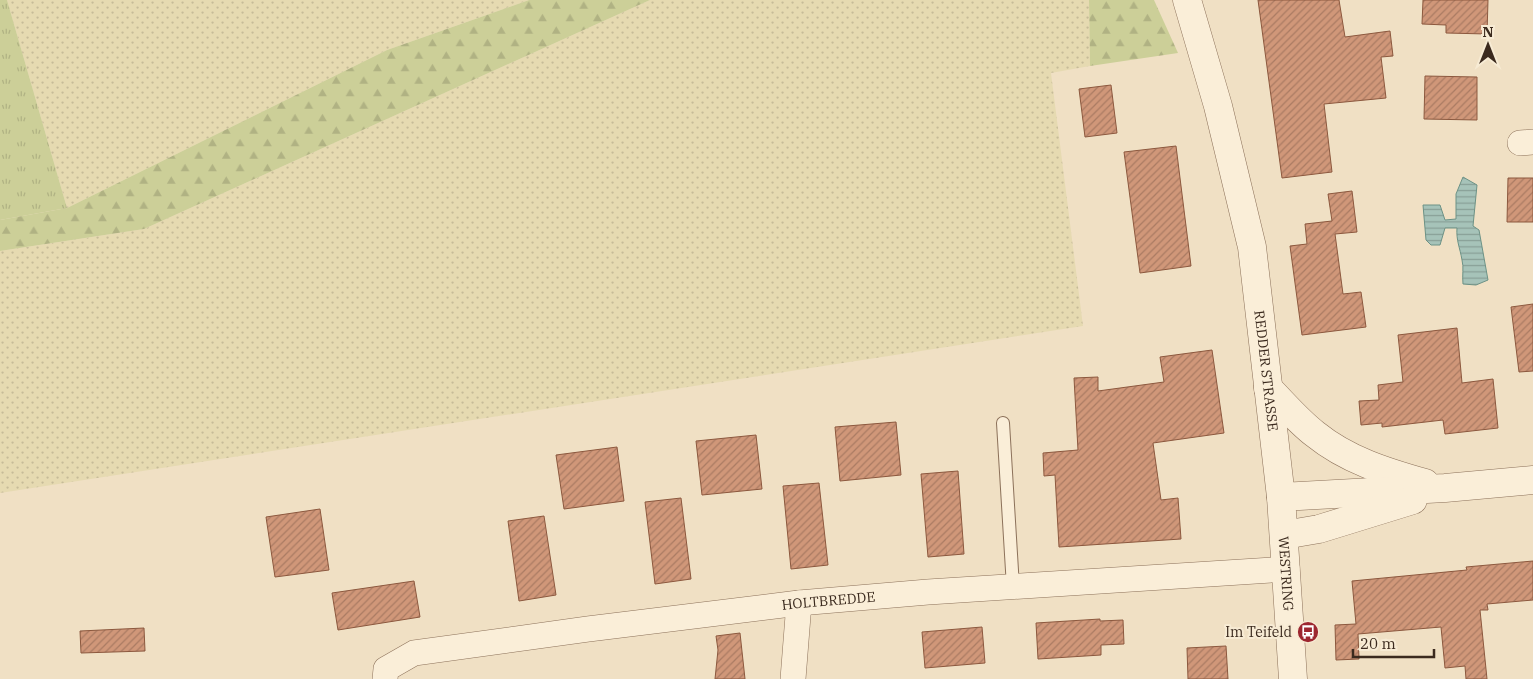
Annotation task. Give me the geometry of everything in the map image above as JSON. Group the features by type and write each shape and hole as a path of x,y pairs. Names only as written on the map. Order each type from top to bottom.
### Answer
{"street":[{"name":"REDDER STRASSE","path":"1187,0 1218,106 1252,247 1281,497"},
{"path":"1268,388 1315,434 1354,459 1397,475 1445,488"},
{"path":"1281,497 1445,488 1533,480"},
{"path":"1284,535 1319,529 1445,488"},
{"name":"WESTRING","path":"1281,497 1293,679"},
{"name":"HOLTBREDDE","path":"385,679 386,669 414,653 799,603 1287,569"},
{"path":"793,679 799,603"}],"lane":[{"path":"1003,423 1013,587"}],"shaded area":[{"path":"7,0 529,0 387,50 67,208"},
{"path":"650,0 1089,0 1090,66 1051,73 1083,326 0,493 0,251 144,229"}],"green space":[{"path":"0,0 7,0 67,208 0,220"},
{"path":"529,0 650,0 144,229 0,251 0,220 67,208 387,50"},
{"path":"1089,0 1154,0 1178,53 1090,66"}],"water":[{"path":"1463,177 1477,185 1473,226 1479,230 1488,280 1476,285 1463,284 1463,263 1457,228 1445,228 1440,245 1431,245 1426,240 1423,205 1440,205 1445,220 1456,219 1456,194"}],"building":[{"path":"1258,0 1339,0 1345,37 1390,31 1393,56 1381,57 1386,98 1324,104 1332,172 1282,178"},
{"path":"1423,0 1488,0 1487,34 1446,33 1446,25 1422,24"},
{"path":"1425,76 1477,77 1477,120 1424,119"},
{"path":"1111,85 1117,133 1085,137 1079,89"},
{"path":"1176,146 1191,266 1140,273 1124,152"},
{"path":"1508,178 1533,178 1533,222 1507,222"},
{"path":"1352,191 1357,232 1335,234 1343,294 1361,292 1366,327 1302,335 1290,246 1307,244 1305,224 1332,221 1328,194"},
{"path":"1533,304 1533,371 1519,372 1511,307"},
{"path":"1457,328 1462,383 1493,379 1498,428 1445,434 1443,420 1382,427 1382,423 1361,425 1359,401 1379,400 1378,385 1403,382 1398,335"},
{"path":"1212,350 1224,433 1153,443 1161,500 1178,498 1181,539 1059,547 1055,475 1044,476 1043,453 1078,450 1074,378 1098,377 1098,391 1164,382 1160,357"},
{"path":"896,422 901,475 840,481 835,427"},
{"path":"756,435 762,489 702,495 696,441"},
{"path":"617,447 624,501 564,509 556,455"},
{"path":"958,471 964,554 928,557 921,474"},
{"path":"819,483 828,565 791,569 783,486"},
{"path":"681,498 691,579 655,584 645,502"},
{"path":"320,509 329,570 275,577 266,517"},
{"path":"544,516 556,595 519,601 508,521"},
{"path":"1533,561 1533,600 1487,604 1488,610 1480,610 1487,679 1466,679 1465,666 1445,668 1441,627 1358,634 1359,659 1336,660 1335,625 1356,624 1352,581 1467,570 1466,567"},
{"path":"414,581 420,617 338,630 332,593"},
{"path":"1100,619 1100,621 1123,620 1124,644 1101,645 1101,655 1038,659 1036,623"},
{"path":"982,627 985,663 925,668 922,632"},
{"path":"144,628 145,651 81,653 80,631"},
{"path":"740,633 745,679 715,679 718,650 716,636"},
{"path":"1226,646 1228,679 1188,679 1187,648"}],"place":[{"name":"Im Teifeld","path":"1308,632"}]}
